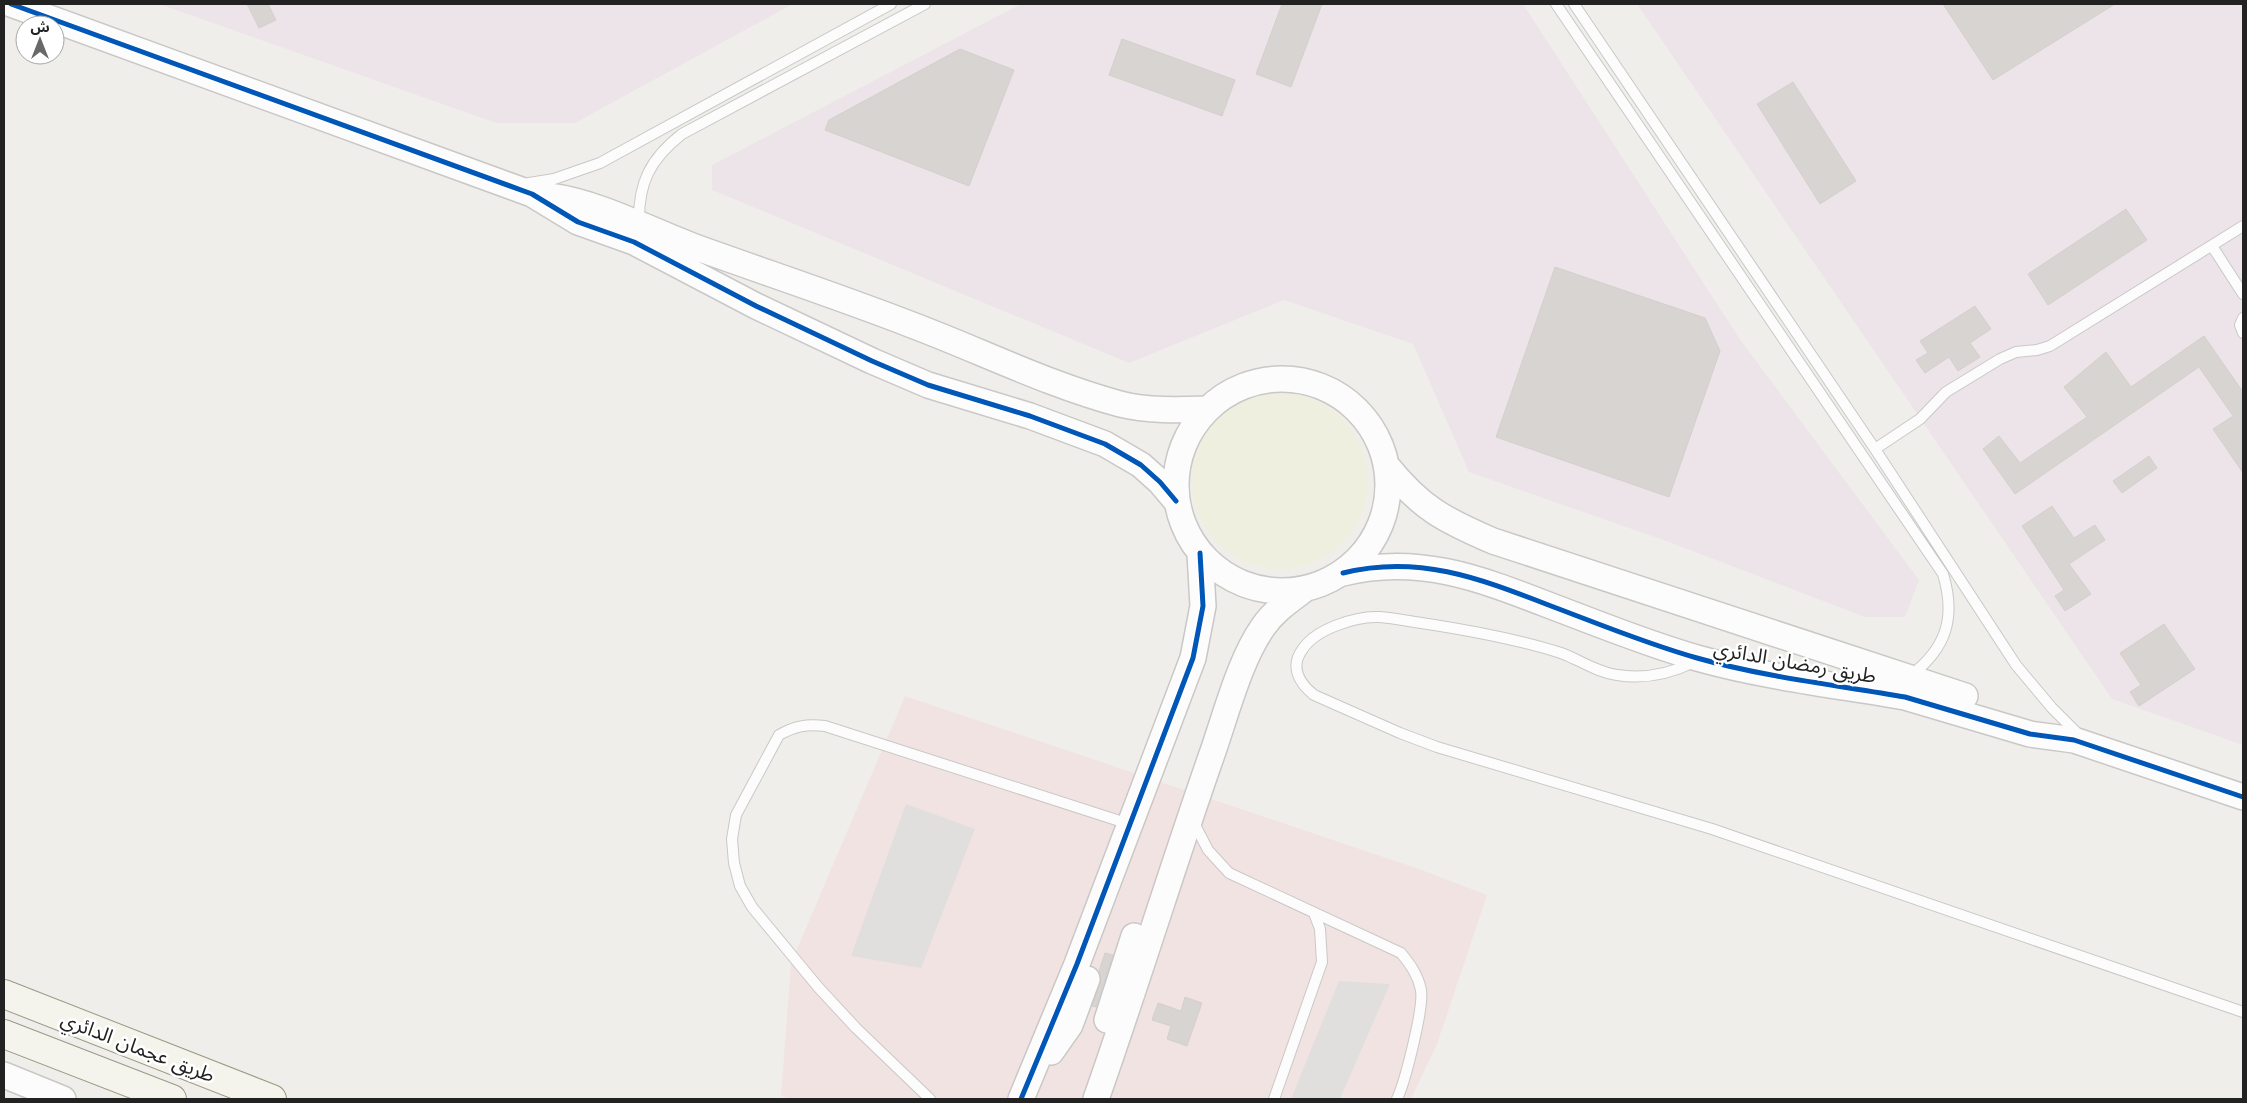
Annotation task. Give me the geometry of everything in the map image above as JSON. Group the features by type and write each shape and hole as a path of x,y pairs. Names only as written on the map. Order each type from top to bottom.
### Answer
{"main road":[{"name":"طريق عجمان الدائري","path":"4,994 272,1099"},
{"name":"طريق عجمان الدائري","path":"4,1034 172,1099"}],"street":[{"path":"11,4 532,194 576,202 695,247 837,295 1048,380 1121,404 1152,409 1206,409"},
{"path":"532,194 552,208 578,222 634,242 756,306 872,361 928,385 1030,416 1105,444 1141,464 1176,501"},
{"path":"1265,380 1298,380 1329,390 1356,408 1376,435 1387,466 1388,496 1380,526 1365,552 1342,572 1324,582 1304,589 1276,591 1247,586 1222,573 1200,553 1184,529 1176,501 1176,468 1187,436 1206,409 1233,390 1265,380"},
{"name":"طريق رمضان الدائري","path":"1387,466 1403,486 1423,505 1452,524 1493,541 2033,718 2083,744"},
{"path":"1025,1091 1038,1021 1060,958 1094,880 1126,831 1194,658 1203,606 1200,553"},
{"name":"طريق رمضان الدائري","path":"1342,572 1367,566 1400,565 1439,569 1482,579 1638,639 1699,659 1738,668 1905,697 2030,734 2083,744 2243,798"},
{"path":"1094,1099 1136,986 1175,860 1251,649 1262,628 1276,610 1304,589"},
{"path":"1025,1091 1074,1018 1119,897 1123,875 1126,831"},
{"path":"1100,1099 1128,1055 1151,991 1177,900 1175,860"},
{"path":"4,1075 63,1099"}],"lane":[{"path":"506,184 554,179 600,163 891,4"},
{"path":"639,225 638,204 643,183 652,164 682,134 925,4"},
{"path":"1556,4 1944,574 1950,602 1946,632 1937,650 1924,665 1908,677"},
{"path":"1574,4 1875,449 2016,665 2083,744"},
{"path":"1875,449 1920,419 1946,392 2016,352 2046,348 2243,226"},
{"path":"2212,246 2243,294"},
{"path":"2243,318 2240,325 2243,333"},
{"path":"1699,659 1662,674 1640,677 1617,675 1597,670 1562,654 1520,641 1484,633 1378,617 1350,620 1325,631 1302,648 1297,660 1297,674 1303,686 1314,694 1414,740 1712,829 2243,1012"},
{"path":"930,1099 856,1028 818,987 752,907 740,886 734,863 733,847 736,815 779,735 791,728 808,724 825,726 1126,831"},
{"path":"1191,814 1208,850 1229,873 1400,953 1412,966 1421,991 1413,1046 1397,1099"},
{"path":"1274,1099 1322,962 1320,929 1314,913"}],"shaded area":[{"path":"159,4 793,4 575,123 496,123"},
{"path":"1021,4 1523,4 1739,338 1919,580 1905,617 1865,617 1669,542 1469,472 1413,344 1284,300 1129,363 712,190 712,165"},
{"path":"1637,4 2243,4 2243,745 2112,699"},
{"path":"905,696 1419,869 1487,895 1437,1044 1411,1099 791,1099 781,1096 791,963"},
{"path":"906,804 975,829 921,968 851,956"},
{"path":"1339,981 1390,984 1340,1099 1291,1099"}],"green space":[{"path":"1289,393 1314,399 1322,403 1348,425 1362,447 1367,464 1367,498 1362,515 1348,537 1336,549 1314,563 1297,568 1271,569 1246,563 1238,559 1212,537 1198,515 1193,498 1192,472 1198,447 1202,439 1224,413 1246,399 1263,394"}],"building":[{"path":"247,4 268,4 276,20 259,28"},
{"path":"1282,4 1322,4 1291,87 1256,74"},
{"path":"1943,4 2115,4 1993,80"},
{"path":"1122,39 1235,80 1222,116 1109,75"},
{"path":"960,49 1014,70 969,186 825,130 829,120"},
{"path":"1793,82 1856,181 1820,204 1757,104"},
{"path":"2126,209 2147,240 2048,305 2028,274"},
{"path":"1555,267 1705,318 1720,351 1669,497 1496,437"},
{"path":"1975,306 1991,329 1970,343 1980,357 1958,371 1949,357 1925,373 1916,360 1928,353 1920,341"},
{"path":"2204,336 2243,392 2243,473 2213,429 2233,416 2199,367 2015,494 1983,449 1999,436 2020,463 2087,417 2064,387 2106,352 2131,387"},
{"path":"2149,456 2157,468 2122,493 2113,481"},
{"path":"2052,506 2074,538 2095,525 2105,540 2069,564 2091,594 2065,611 2055,596 2064,590 2022,526"},
{"path":"2164,624 2195,669 2139,706 2130,692 2141,685 2120,653"},
{"path":"1105,953 1113,955 1096,1007 1092,1006 1100,984 1101,977 1099,971"},
{"path":"1185,997 1202,1003 1187,1046 1167,1039 1171,1026 1152,1020 1158,1003 1181,1011"}],"cycle path":[{"path":"11,4 532,194 578,222 634,242 756,306 872,361 928,385 1030,416 1105,444 1141,465 1160,482 1176,501"},
{"path":"1021,1099 1077,964 1193,658 1203,606 1200,553"},
{"path":"1343,573 1398,566 1449,572 1500,587 1641,640 1697,658 1774,676 1905,697 2030,734 2074,740 2243,797"}]}
